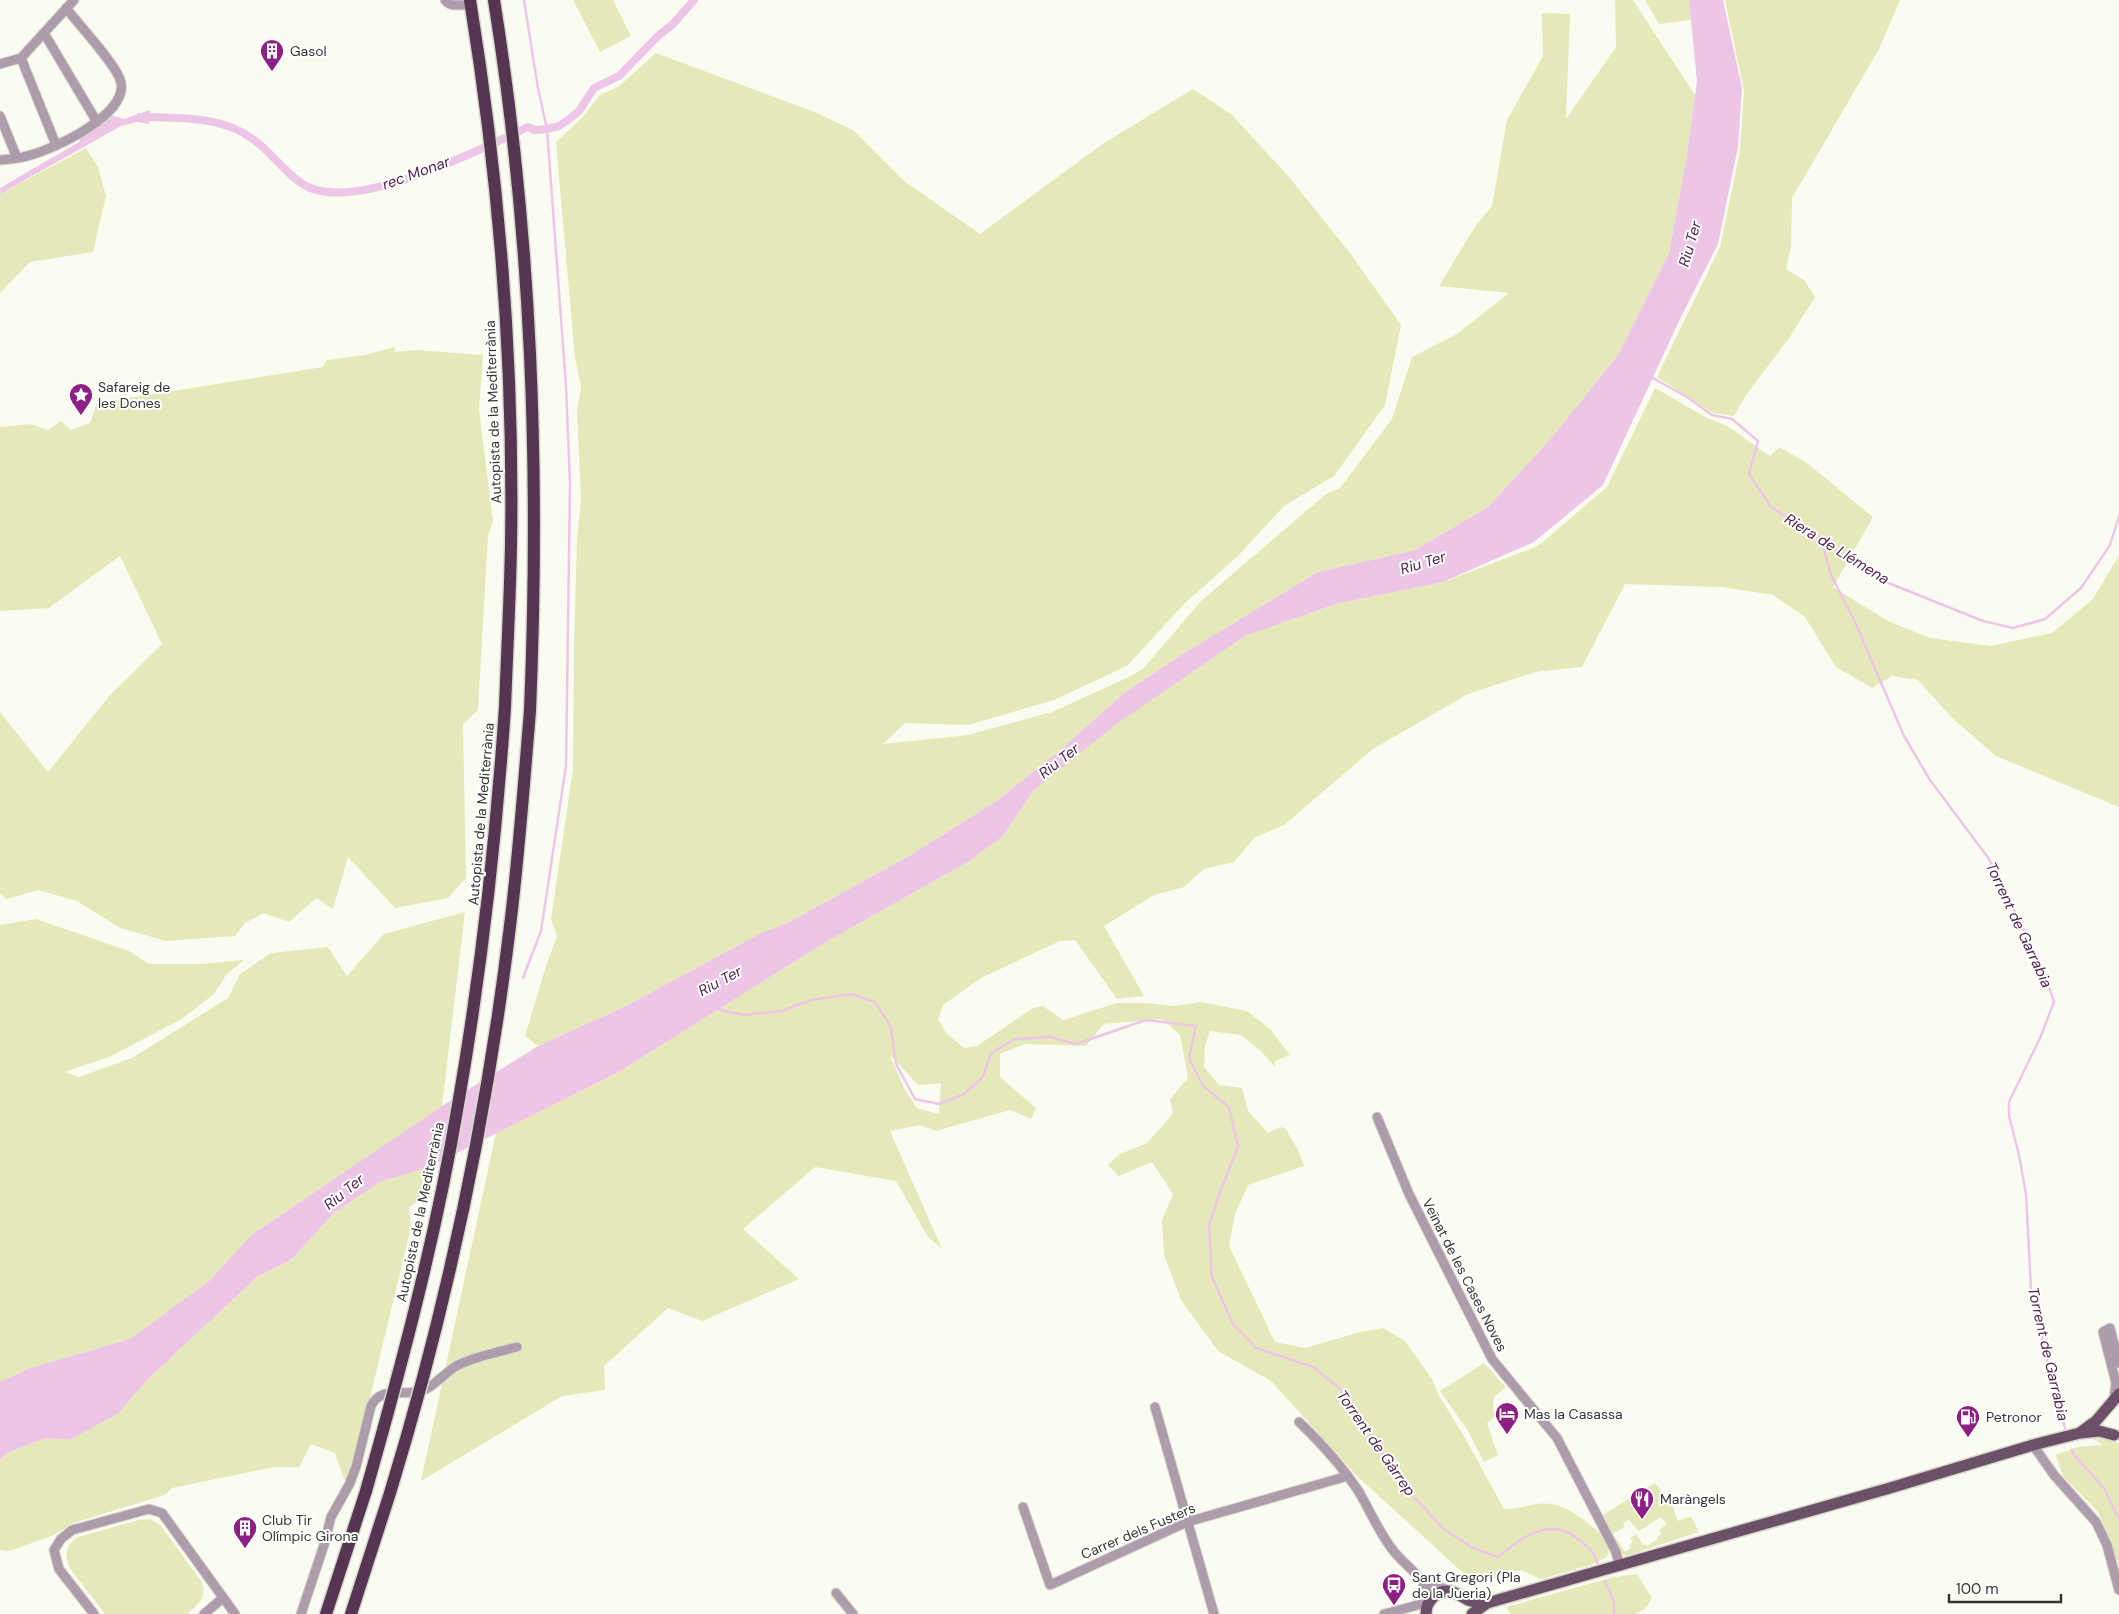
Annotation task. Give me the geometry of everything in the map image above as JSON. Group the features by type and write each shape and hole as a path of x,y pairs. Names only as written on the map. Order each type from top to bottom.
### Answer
{"highway":[{"path":"351,1614 390,1493 432,1342 450,1268 482,1109 510,928 530,710 535,543 530,346 518,175 494,0"},
{"name":"Autopista de la Mediterrània","path":"326,1614 366,1491 416,1304 458,1106 490,885 499,804 505,707 511,544 509,390 502,269 491,148 466,2"}],"main road":[{"path":"2080,1433 2096,1421 2114,1400"},
{"path":"2114,1400 2108,1422 2117,1437"},
{"path":"1464,1598 1471,1614 1487,1603 1890,1488 2033,1445 2080,1433 2099,1431 2117,1437"},
{"path":"1426,1608 1441,1593 1450,1592 1464,1598 1487,1603"}],"street":[{"path":"0,64 21,58 74,0"},
{"path":"445,0 447,3 454,5 466,2"},
{"path":"0,160 17,158 56,144 97,122 110,112 120,93 120,80 112,66 66,8"},
{"path":"44,33 97,122"},
{"path":"21,58 56,144"},
{"path":"0,116 17,158"},
{"name":"Veïnat de les Cases Noves","path":"1377,1117 1409,1194 1492,1359 1557,1438 1616,1552 1616,1565"},
{"path":"2114,1400 2116,1383 2103,1332 2110,1328 2119,1363"},
{"path":"301,1614 324,1545 331,1517 349,1485 356,1467 374,1400 388,1392 416,1392 424,1390 457,1366 518,1347"},
{"path":"1155,1407 1214,1614"},
{"path":"1299,1422 1324,1446 1348,1476 1392,1550 1422,1579 1428,1590 1426,1608 1384,1614"},
{"path":"2033,1445 2054,1475 2096,1522 2107,1545 2119,1590"},
{"name":"Carrer dels Fusters","path":"1023,1507 1050,1585 1187,1522 1348,1476"},
{"path":"94,1614 59,1569 54,1550 61,1538 72,1530 149,1509 162,1513 235,1614"},
{"path":"1422,1579 1450,1592"},
{"path":"836,1593 853,1614"},
{"path":"204,1614 223,1598"}],"green space":[{"path":"573,0 613,0 631,36 600,52"},
{"path":"1615,0 1633,0 1695,95 1687,155 1669,253 1618,355 1552,437 1488,507 1415,550 1318,572 1181,655 1124,693 1060,750 998,800 909,856 789,922 759,934 626,1006 538,1046 525,1036 557,936 551,919 573,769 577,538 581,500 577,410 581,387 575,358 556,142 582,118 600,95 618,87 656,53 817,113 853,130 904,181 980,234 1104,143 1193,89 1232,115 1289,177 1350,253 1401,325 1385,405 1334,476 1284,506 1238,556 1186,602 1127,666 1054,700 968,725 905,723 883,744 968,735 1052,712 1129,677 1143,669 1201,601 1326,494 1340,488 1392,419 1412,357 1457,334 1509,293 1439,286 1474,228 1492,206 1507,120 1543,56 1542,13 1570,14 1566,119 1616,47"},
{"path":"1645,0 1689,0 1691,20 1659,24"},
{"path":"1725,0 1900,0 1879,49 1792,198 1791,247 1786,269 1804,280 1815,297 1790,337 1746,395 1734,416 1713,413 1657,377 1720,247 1740,151 1744,91"},
{"path":"86,148 98,167 106,196 93,252 30,262 0,293 0,194"},
{"path":"394,347 395,352 417,350 483,355 479,409 493,521 488,536 478,710 463,724 466,878 448,898 395,908 348,857 333,909 316,898 289,922 264,913 245,923 235,936 166,941 120,928 77,901 38,890 7,899 0,894 0,712 48,772 110,695 162,644 120,556 49,608 0,611 0,427 31,424 48,430 61,421 71,430 90,423 97,403 323,367 327,360 365,355"},
{"path":"1655,388 1707,418 1727,426 1770,456 1779,447 1807,463 1873,517 1833,587 1886,620 1930,638 1991,646 2052,633 2093,599 2119,555 2119,807 1996,756 1952,718 1918,680 1892,676 1872,688 1836,667 1805,617 1773,595 1722,587 1625,584 1582,667 1535,672 1468,694 1373,749 1284,825 1254,838 1234,862 1204,869 1184,887 1154,895 1104,926 1144,996 1117,999 1075,940 1060,941 981,978 943,1005 938,1019 946,1033 964,1048 977,1046 1033,1008 1043,1006 1063,1020 1117,1003 1146,1003 1174,1006 1201,1002 1247,1011 1270,1029 1290,1055 1275,1061 1275,1067 1261,1051 1241,1035 1210,1031 1205,1046 1204,1067 1219,1085 1242,1088 1248,1111 1268,1133 1280,1127 1286,1129 1299,1152 1304,1166 1248,1185 1235,1214 1229,1246 1275,1342 1305,1348 1360,1332 1383,1328 1405,1341 1432,1379 1438,1394 1464,1436 1504,1509 1549,1504 1569,1510 1587,1522 1611,1543 1607,1557 1591,1565 1541,1579 1521,1570 1479,1583 1462,1572 1357,1476 1271,1381 1218,1351 1181,1300 1164,1255 1162,1220 1173,1194 1152,1162 1119,1176 1108,1165 1120,1154 1147,1143 1173,1114 1170,1099 1188,1078 1180,1035 1162,1019 1104,1024 1086,1046 1025,1044 1000,1054 1000,1077 1036,1108 1031,1119 1010,1110 936,1131 920,1125 890,1131 942,1249 928,1237 896,1181 815,1167 743,1229 799,1279 702,1321 668,1308 604,1366 605,1390 562,1396 421,1481 496,1133 617,1073 826,942 968,862 1002,837 1034,790 1114,725 1245,636 1336,604 1443,582 1538,546 1607,487","holes":["890,1055 918,1085 941,1083 939,1114 917,1108 904,1088"]},
{"path":"465,912 442,1106 251,1235 209,1281 130,1339 30,1368 0,1382 0,925 36,919 129,951 149,964 201,964 244,960 226,975 214,994 180,1020 109,1057 64,1072 79,1077 132,1058 228,998 240,974 271,953 328,947 347,976 384,934"},
{"path":"434,1165 429,1195 409,1207 411,1227 356,1456 346,1484 335,1453 311,1444 299,1467 275,1467 172,1488 165,1495 73,1523 54,1535 10,1551 0,1550 0,1460 7,1453 46,1438 70,1440 119,1413 147,1380 257,1277 292,1259 333,1214 380,1182"},
{"path":"1484,1363 1506,1387 1494,1397 1495,1416 1487,1423 1498,1455 1484,1462 1468,1431 1440,1391"},
{"path":"2087,1435 2108,1436 2119,1444 2119,1565 2098,1512 2063,1476 2056,1455 2077,1447 2103,1445"},
{"path":"1655,1483 1672,1505 1678,1521 1691,1516 1699,1532 1626,1556 1621,1553 1603,1515","holes":["1661,1517 1667,1524 1659,1530 1662,1534 1657,1537 1658,1539 1647,1546 1643,1545 1636,1534 1630,1538 1633,1542 1629,1545 1631,1548 1625,1552 1613,1534 1625,1527 1623,1523 1629,1520 1639,1531"]},
{"path":"150,1519 161,1526 202,1582 203,1597 187,1614 105,1614 69,1567 67,1550 78,1537 139,1520"},
{"path":"1637,1574 1652,1598 1646,1608 1636,1614 1510,1614 1506,1607 1614,1577"}],"water":[{"name":"Riu Ter","path":"1689,0 1723,0 1742,88 1738,147 1718,244 1680,319 1603,485 1534,542 1443,582 1336,604 1245,636 1115,725 1034,790 1002,837 968,862 826,942 617,1073 429,1167 380,1182 333,1214 292,1259 257,1277 147,1380 119,1413 70,1440 46,1438 7,1453 0,1460 0,1382 30,1368 130,1339 209,1281 251,1235 442,1106 538,1046 626,1006 759,934 789,922 909,856 998,800 1060,750 1124,693 1181,655 1318,572 1415,550 1488,507 1552,437 1618,355 1669,253 1687,155 1697,81"},
{"path":"150,110 149,124 137,122 121,126 0,194 0,188 79,142 82,134 111,115 124,119"}],"waterway":[{"path":"523,978 541,931 566,766 570,483 566,386 547,129 538,88 524,0"},
{"name":"rec Monar","path":"140,117 187,118 218,123 232,128 259,144 295,178 308,187 330,192 357,191 388,185 451,162 528,127 534,130 559,126 579,111 594,88 619,76 659,35 673,24 694,0"},
{"name":"Riera de Llémena","path":"1651,377 1687,397 1712,415 1732,419 1758,441 1749,474 1771,507 1881,580 1983,621 2013,628 2045,619 2081,588 2110,545 2119,516"},
{"name":"Torrent de Garrabia","path":"1821,539 1831,575 1855,622 1904,736 1930,780 1989,859 2043,969 2054,1002 2040,1038 2009,1102 2009,1116 2026,1194 2031,1289 2053,1387 2065,1428"},
{"name":"Torrent de Gàrrep","path":"717,1009 743,1015 782,1011 811,1000 852,994 875,1002 891,1027 896,1064 915,1099 939,1104 964,1094 983,1077 991,1053 1015,1039 1050,1037 1076,1044 1146,1020 1196,1026 1189,1058 1203,1086 1229,1107 1238,1147 1209,1226 1212,1277 1233,1324 1256,1348 1313,1367 1343,1391 1407,1490 1444,1529 1471,1547 1498,1557 1516,1543 1536,1532 1556,1529 1577,1538 1590,1550 1598,1564"},
{"name":"Torrent de Garrabia","path":"2072,1450 2073,1454 2104,1488 2119,1519"},
{"name":"Torrent de Gàrrep","path":"1605,1581 1614,1602 1614,1614"}],"place":[{"name":"Gasol","path":"272,72"},
{"name":"Safareig de les Dones","path":"81,416"},
{"name":"Mas la Casassa","path":"1507,1435"},
{"name":"Petronor","path":"1968,1438"},
{"name":"Maràngels","path":"1642,1520"},
{"name":"Club Tir Olímpic Girona","path":"245,1549"},
{"name":"Sant Gregori (Pla de la Jueria)","path":"1394,1606"}]}
